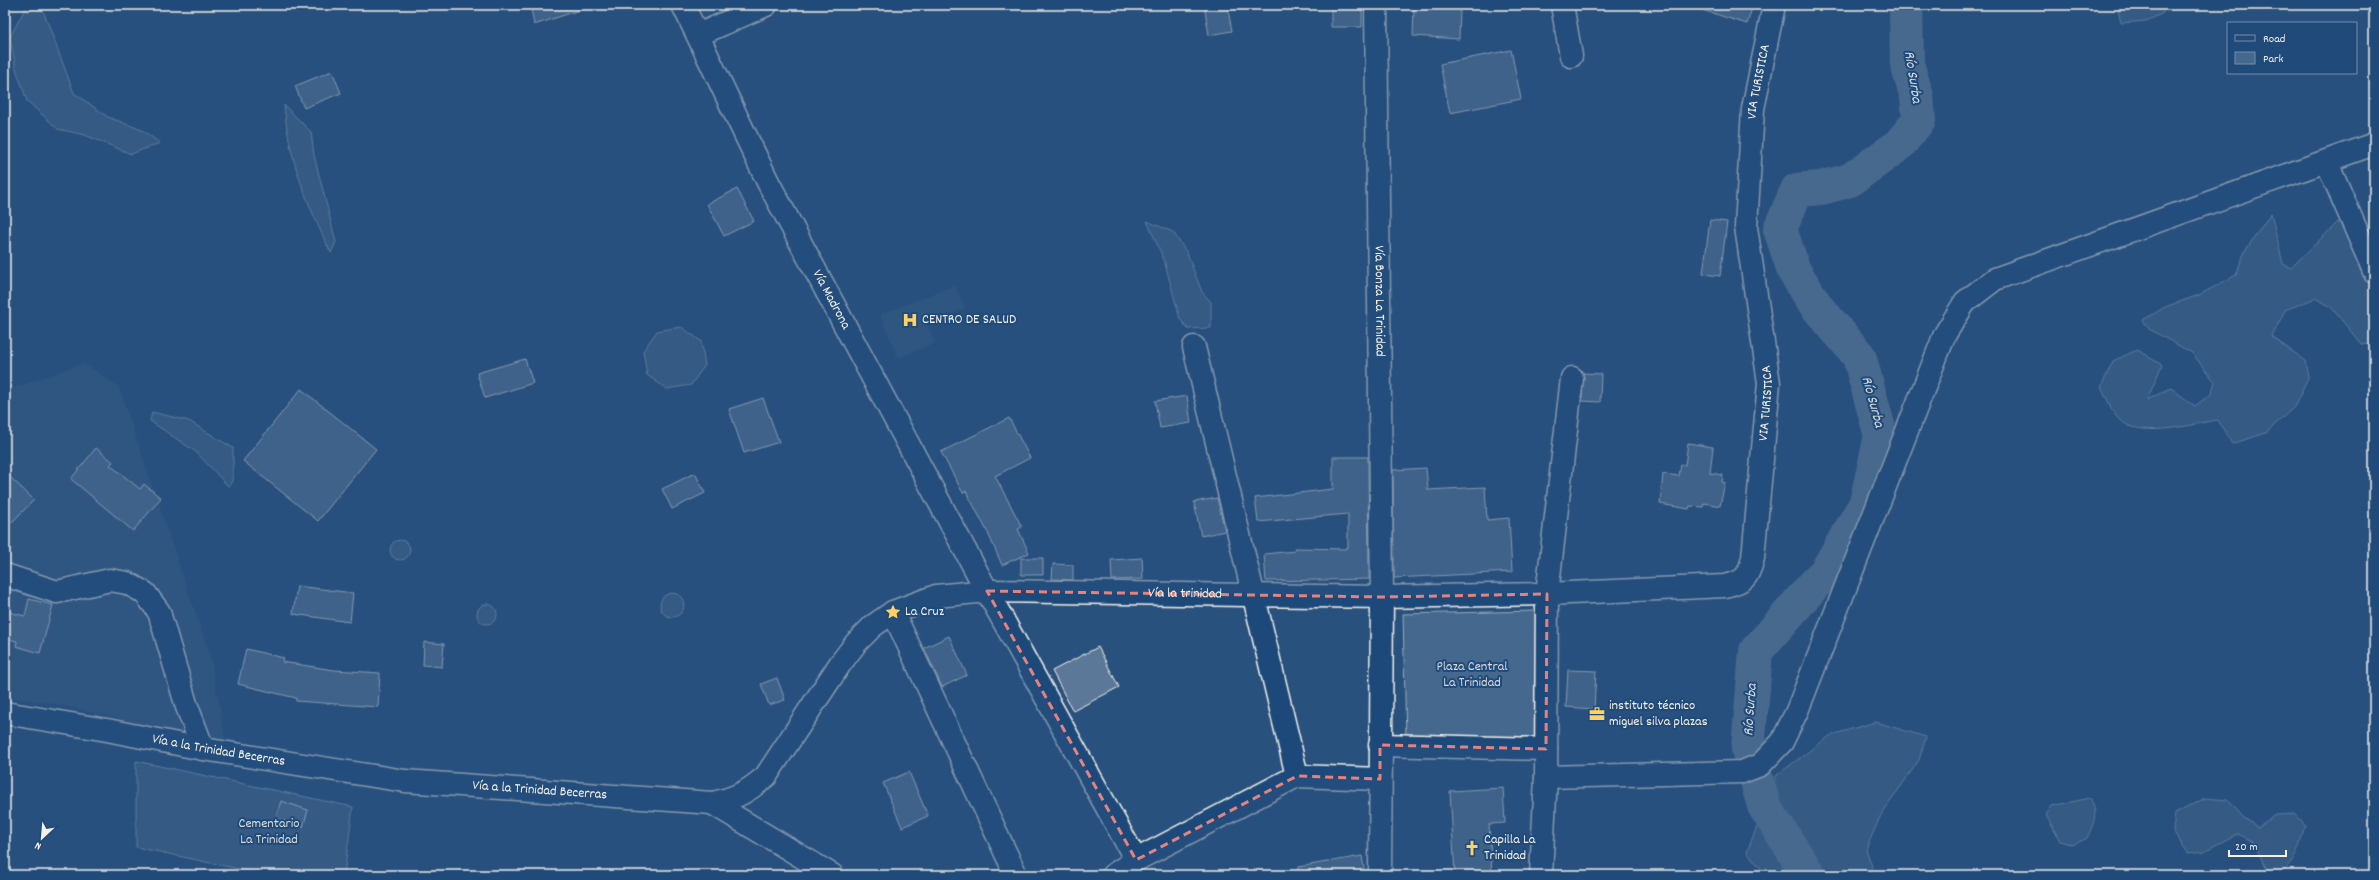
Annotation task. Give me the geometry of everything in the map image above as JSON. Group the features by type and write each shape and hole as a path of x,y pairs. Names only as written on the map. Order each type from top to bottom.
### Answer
{"street":[{"name":"Vía Madrona","path":"683,5 768,182 987,591 1136,860"},
{"path":"698,34 766,5"},
{"name":"Vía Bonza La Trinidad","path":"1376,5 1382,597 1380,875"},
{"path":"1562,5 1571,56"},
{"name":"VIA TURISTICA","path":"1382,597 1547,594 1725,586 1742,582 1750,572 1753,558 1769,383 1746,227 1753,109 1774,5"},
{"path":"1546,777 1751,769 1782,742 1797,711 1944,334 1964,302 1995,279 2374,144"},
{"path":"2327,162 2374,271"},
{"path":"1194,347 1297,776"},
{"path":"1541,875 1546,777 1547,594 1572,378"},
{"path":"5,575 58,592 110,580 127,583 145,593 159,612 186,704 203,749"},
{"name":"Vía la trinidad","path":"987,591 1382,597"},
{"name":"Vía a la Trinidad Becerras","path":"5,713 107,730 203,749 405,782 712,803 732,800 750,790 766,776 856,642 873,626 893,612 936,596 987,591"},
{"path":"893,612 1016,875"},
{"path":"1380,745 1546,749"},
{"path":"1113,875 1136,860 1297,776 1380,779"},
{"path":"712,803 832,875"}],"highlighted area":[{"path":"987,591 1382,597 1547,594 1546,749 1380,745 1380,779 1297,776 1136,860"}],"shaded area":[{"name":"CENTRO DE SALUD","path":"955,285 965,308 927,324 935,343 898,358 880,315"},
{"path":"84,363 119,387 211,659 226,743 51,703 5,697 5,391"}],"green space":[{"path":"27,5 41,5 74,93 108,117 142,130 160,143 131,154 85,135 58,129 27,101 16,69 10,37"},
{"path":"2117,5 2161,5 2163,13 2147,21 2121,23"},
{"path":"284,105 311,132 314,155 336,242 331,253 314,217 300,181 290,145"},
{"path":"2271,213 2283,264 2291,268 2338,222 2372,262 2374,345 2361,344 2331,307 2316,298 2285,310 2272,337 2306,361 2309,377 2294,407 2266,433 2232,444 2218,420 2179,427 2149,430 2135,428 2124,423 2111,409 2101,387 2113,361 2137,350 2162,365 2147,400 2171,388 2195,406 2211,394 2215,382 2192,353 2149,329 2143,320 2165,307 2199,295 2236,275 2245,251"},
{"path":"1147,221 1173,232 1187,253 1202,292 1211,302 1211,328 1188,329 1180,319 1164,260"},
{"path":"681,327 701,341 705,365 691,385 667,389 647,375 643,351 657,331"},
{"path":"152,412 189,421 233,448 233,478 229,487 196,452 150,421"},
{"path":"400,540 407,543 410,550 407,557 400,560 393,557 390,550 393,543"},
{"path":"672,593 677,594 683,600 683,610 677,616 672,617 667,616 661,610 660,605 661,600 667,594"},
{"path":"487,604 494,607 497,614 494,621 487,624 480,621 477,614 480,607"},
{"name":"Plaza Central La Trinidad","path":"1538,611 1541,737 1406,740 1403,614"},
{"path":"1876,722 1926,737 1919,760 1881,815 1866,849 1875,875 1766,875 1747,852 1777,775 1831,735"},
{"name":"Cementario La Trinidad","path":"136,761 353,807 344,875 267,875 136,847"},
{"path":"2090,798 2093,803 2095,813 2092,828 2087,838 2073,845 2060,841 2046,815 2052,806"},
{"path":"2205,798 2228,800 2243,817 2257,827 2276,815 2294,814 2305,825 2295,857 2285,870 2278,874 2270,875 2252,841 2237,834 2204,851 2188,853 2173,831 2175,814"}],"building":[{"path":"547,5 586,5 586,8 534,25 531,8"},
{"path":"1204,5 1227,5 1232,31 1209,35"},
{"path":"1331,5 1362,5 1362,27 1331,27"},
{"path":"1697,5 1744,5 1752,8 1747,24 1696,8"},
{"path":"1414,6 1460,9 1459,39 1413,36"},
{"path":"1511,50 1521,99 1450,113 1440,64"},
{"path":"332,71 341,93 304,108 295,86"},
{"path":"737,189 754,221 724,236 707,204"},
{"path":"1710,220 1727,222 1720,276 1703,274"},
{"path":"525,359 533,383 485,398 477,373"},
{"path":"1583,373 1601,374 1600,402 1582,401"},
{"path":"301,389 376,449 318,521 243,461"},
{"path":"1187,396 1191,423 1160,428 1155,401"},
{"path":"763,398 779,442 744,453 729,409"},
{"path":"1009,418 1030,458 995,476 1022,527 1018,529 1029,553 1002,565 988,533 966,491 963,493 941,452"},
{"path":"1688,443 1713,447 1710,473 1723,475 1722,482 1725,483 1720,506 1704,503 1703,507 1690,506 1689,509 1660,504 1663,474 1679,476 1681,464 1685,465"},
{"path":"96,448 113,462 110,465 140,489 144,484 161,498 133,531 71,479"},
{"path":"1333,457 1368,457 1369,579 1266,581 1264,554 1295,551 1295,548 1345,549 1348,547 1348,514 1258,522 1255,498 1333,489"},
{"path":"1426,468 1428,490 1485,487 1487,520 1509,518 1512,572 1394,578 1393,470"},
{"path":"5,472 34,500 5,529"},
{"path":"695,473 705,493 672,509 662,489"},
{"path":"1217,498 1225,531 1201,536 1194,502"},
{"path":"1021,558 1043,558 1043,575 1021,575"},
{"path":"1142,558 1143,579 1112,580 1111,560"},
{"path":"1053,564 1073,565 1073,580 1052,579"},
{"path":"297,586 353,593 350,622 293,614"},
{"path":"29,599 53,605 40,653 16,646 17,641 5,638 5,611 25,616"},
{"path":"949,636 967,675 942,687 924,648"},
{"path":"424,642 444,644 442,667 423,665"},
{"path":"1098,647 1119,687 1073,711 1052,671"},
{"path":"246,649 284,658 282,662 334,670 380,673 378,707 296,701 296,698 238,684"},
{"path":"1568,670 1596,671 1594,709 1566,707"},
{"path":"777,678 785,700 769,705 761,684"},
{"path":"909,772 928,816 902,827 883,783"},
{"name":"Capilla La Trinidad","path":"1503,788 1505,823 1489,824 1492,875 1455,875 1450,791"},
{"path":"281,801 308,810 303,827 276,818"},
{"path":"1362,856 1365,875 1299,875 1298,867"}],"waterway":[{"name":"Río Surba","path":"1809,875 1764,806 1748,749 1756,651 1827,570 1866,503 1881,436 1859,356 1817,307 1794,271 1780,229 1797,190 1821,188 1850,180 1899,145 1919,120 1917,97 1907,64 1906,5"}],"place":[{"name":"CENTRO DE SALUD","path":"910,320"},
{"name":"La Cruz","path":"893,612"},
{"name":"instituto técnico miguel silva plazas","path":"1597,714"},
{"name":"Capilla La Trinidad","path":"1472,848"}]}
